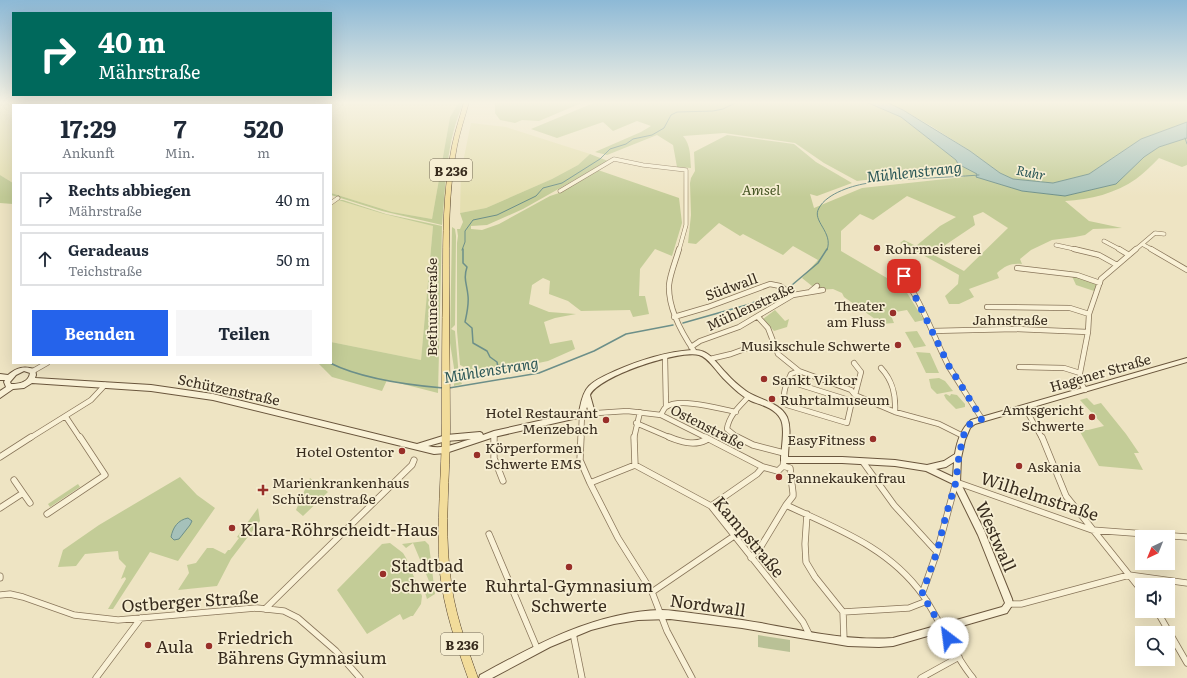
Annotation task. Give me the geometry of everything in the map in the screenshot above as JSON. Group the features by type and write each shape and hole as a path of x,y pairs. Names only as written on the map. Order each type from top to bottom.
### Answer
{"main road":[{"name":"Bethunestraße","path":"457,134 452,152 446,226 446,450 444,552 445,573 452,610 472,678"},
{"path":"582,414 586,396 591,389 602,381 640,364 693,349 706,355 728,379 749,396 780,412 785,422 784,460 862,462 927,468 946,464 959,455"},
{"name":"Hagener Straße","path":"956,482 963,436 968,425 982,419 1025,408 1187,360"},
{"path":"0,395 11,387 21,386 31,380 33,371 24,369 16,372 7,382 11,387"},
{"path":"0,377 10,378"},
{"name":"Schützenstraße","path":"31,380 151,388 214,397 419,446 434,451 446,450"},
{"path":"586,396 592,413"},
{"name":"Ostenstraße","path":"446,450 494,434 582,414"},
{"name":"Ostenstraße","path":"446,438 494,434"},
{"name":"Schützenstraße","path":"419,446 446,438"},
{"path":"927,468 956,482"},
{"name":"Westwall","path":"956,482 981,533 1009,604"},
{"name":"Nordwall","path":"662,614 739,623 810,636 880,644 894,642 1004,610 1009,604"},
{"path":"484,678 537,648 573,632 614,620 662,614"}],"street":[{"path":"560,191 614,159 643,166 686,170 686,225 669,284 669,294 674,317 693,349"},
{"path":"332,196 338,198 332,202"},
{"path":"1085,390 1080,381 1080,373 1088,332 1089,314 1103,276 1144,245 1155,233 1164,234"},
{"path":"1104,242 1129,255"},
{"path":"1056,245 1099,255 1117,265"},
{"path":"1144,245 1187,270"},
{"path":"892,266 899,270 915,296 949,366 982,419"},
{"path":"1017,268 1077,275 1100,283"},
{"name":"Südwall","path":"674,317 708,307 770,284 776,284 793,295"},
{"name":"Mühlenstraße","path":"693,349 700,341 718,336 758,317 793,295 809,292 817,286"},
{"path":"809,292 823,290"},
{"path":"987,307 1070,308 1089,314"},
{"path":"758,317 768,328 778,354 799,371 851,390 855,395 896,412 939,424 963,436"},
{"name":"Jahnstraße","path":"932,331 1015,329 1088,332"},
{"path":"710,359 753,346"},
{"path":"661,415 666,407 665,357"},
{"path":"854,363 861,372 855,395"},
{"path":"33,371 45,364"},
{"path":"1019,367 1064,368 1080,373"},
{"path":"881,368 888,374 893,388 896,400 896,412"},
{"path":"788,381 852,401 846,423 786,403 783,396 786,385 791,374 799,371"},
{"path":"0,457 91,400 105,385"},
{"path":"749,396 736,412 728,424 727,429 729,432 784,460 790,468 793,493 793,496 760,548 751,558"},
{"path":"666,407 675,404 688,403 736,412"},
{"path":"780,412 786,403"},
{"path":"1025,408 1045,443 1066,496 1135,582"},
{"name":"Ostenstraße","path":"582,414 627,411 661,415 706,440 763,467 778,471 784,460"},
{"path":"590,483 635,465 634,434 640,412"},
{"name":"Nordwall","path":"582,414 580,460 618,538 652,592 662,614"},
{"path":"47,514 105,475 66,417"},
{"path":"636,423 687,443 701,443 706,440"},
{"path":"494,434 493,454 496,468 503,481"},
{"path":"265,608 412,465 414,460"},
{"path":"862,462 894,505 937,552"},
{"name":"Kampstraße","path":"635,465 711,506 803,622 810,636"},
{"path":"711,506 757,474 763,467"},
{"path":"14,480 30,503"},
{"path":"922,594 937,552 956,482"},
{"name":"Wilhelmstraße","path":"956,482 1092,530 1187,537"},
{"path":"0,508 23,493"},
{"path":"786,505 875,548 903,572 927,601 959,657 973,678"},
{"path":"807,514 805,544 806,562 815,577 843,612 844,640"},
{"path":"488,534 537,648"},
{"path":"652,592 734,536"},
{"path":"1009,604 1021,604 1129,575 1187,583"},
{"name":"Ostberger Straße","path":"0,595 10,594 23,597 74,615 118,620 212,611 265,608 284,611 298,618 341,656 360,678"},
{"path":"843,612 898,609 918,605 927,601"},
{"path":"662,614 667,631 692,678"},
{"path":"96,678 140,618"},
{"path":"1161,618 1187,663"},
{"path":"573,632 582,678"},
{"path":"921,678 959,657"}],"shaded area":[{"path":"0,134 12,134 12,182 0,175"},
{"path":"332,134 447,134 432,219 392,212 332,193"},
{"path":"469,134 527,134 590,154 578,165 552,179 486,208 460,213 461,172"},
{"path":"338,200 384,214 433,226 421,360 332,342 332,203"}],"green space":[{"path":"447,134 453,134 446,178 442,225 382,211 332,195 332,193 392,212 432,219"},
{"path":"544,134 570,134 557,138"},
{"path":"637,134 715,134 683,136 689,147 691,168 677,167 673,145 657,135 607,155 595,152"},
{"name":"Amsel","path":"729,134 922,134 956,160 958,164 977,174 977,177 1022,191 1065,196 1116,184 1144,157 1159,147 1187,138 1187,165 1182,167 1159,158 1136,179 1120,188 1102,195 1065,201 1089,221 1122,228 1093,229 1085,235 1052,240 1031,250 1020,259 1022,264 1011,265 1003,268 997,273 999,278 969,289 974,297 959,304 949,304 945,296 958,284 959,275 900,243 904,240 916,246 940,226 956,217 907,196 873,220 860,214 841,231 841,251 904,288 924,320 915,322 907,310 890,313 894,323 882,324 844,297 842,293 833,289 817,290 802,278 818,260 793,246 783,255 743,234 740,236 719,223 696,244 688,243 691,215 690,183 695,171 694,152 727,135 794,144 816,162 852,183 817,196 810,194 814,208 862,188 964,177 957,166 951,165 950,170 857,181 824,163 795,143","holes":["983,212 1008,228 964,271 932,254 975,225 973,216"]},
{"path":"943,134 1156,134 1141,139 1089,174 1053,183 1013,179 1000,173"},
{"path":"590,154 608,161 523,209 487,225 471,226 471,229 482,230 499,224 550,196 562,192 598,170 679,198 682,223 672,256 655,249 640,269 639,296 645,296 649,314 633,317 630,310 581,311 568,301 549,294 550,281 543,278 532,285 529,304 549,312 576,314 555,318 544,322 550,344 572,340 575,349 548,361 509,369 473,371 460,365 457,331 457,229 460,229 463,222 460,213 486,208 552,179 578,165"},
{"path":"0,175 12,182 12,204 0,203"},
{"path":"338,200 343,200 386,214 442,226 438,393 387,380 382,391 332,377 319,364 332,364 332,342 421,360 433,226 384,214"},
{"path":"452,227 455,229 456,236 455,325 451,329 455,331 459,377 462,384 454,386 454,368 450,343"},
{"path":"1071,274 1098,282 1094,291 1076,285"},
{"path":"775,310 785,321 789,319 787,327 774,331 763,319"},
{"path":"917,331 926,346 914,348 905,332"},
{"path":"916,352 930,353 939,373 926,373"},
{"path":"939,378 945,381 953,391 937,394 931,388 929,379"},
{"path":"946,394 950,396 951,394 957,395 965,404 965,407 956,409 946,399 944,395"},
{"path":"1087,398 1094,405 1101,403 1126,434 1139,453 1134,453 1143,470 1099,466 1079,430 1088,430 1104,426 1080,400"},
{"path":"180,477 197,495 215,508 178,561 150,552 113,609 108,609 126,579 125,577 121,579 126,566 119,559 118,551 85,554 76,566 58,567 63,550 99,525"},
{"path":"310,478 328,492 303,516 296,510"},
{"path":"78,484 80,487 50,507 48,504"},
{"path":"258,508 260,521 231,559 217,586 178,590 189,573 187,565 196,563 207,548 213,548 225,554 228,550 230,550 239,538 237,537"},
{"path":"425,541 429,545 435,594 427,599 423,586 429,581 413,543 406,548 402,544"},
{"name":"Stadtbad Schwerte","path":"390,543 403,553 406,558 422,596 421,604 413,616 403,620 400,614 367,634 337,590 382,544"},
{"path":"758,635 790,640 790,652 758,647"}],"water":[{"path":"922,134 942,134 970,151 1000,173 1013,179 1053,183 1089,174 1141,139 1156,134 1187,134 1187,138 1159,147 1144,157 1116,184 1065,196 1022,191 976,177 977,174 958,164 956,160"},
{"path":"188,518 192,521 190,525 179,539 174,540 171,537 173,530 181,520"}],"waterway":[{"path":"462,250 465,242 465,231 473,220 497,215 536,196 543,188 562,183 600,159 610,149 626,144 633,139 654,134"},
{"path":"1185,138 1187,144"},
{"name":"Mühlenstrang","path":"827,250 828,238 817,213 823,203 834,194 849,188 869,183 979,175"},
{"path":"463,249 463,263 467,267 465,278 468,292 468,309 465,322 472,328 473,343 487,351 490,357 497,362 498,367"},
{"name":"Mühlenstrang","path":"792,285 818,263 827,249"},
{"name":"Mühlenstrang","path":"683,323 750,304 783,290"},
{"name":"Mühlenstrang","path":"449,388 539,373 594,351 626,334 673,325"},
{"name":"Mühlenstrang","path":"332,364 343,369 371,377 400,383 443,388"}],"place":[{"name":"Rohrmeisterei","path":"877,248"},
{"name":"Theater am Fluss","path":"893,313"},
{"name":"Musikschule Schwerte","path":"898,345"},
{"name":"Sankt Viktor","path":"764,379"},
{"name":"Ruhrtalmuseum","path":"772,399"},
{"name":"Amtsgericht Schwerte","path":"1092,417"},
{"name":"Hotel Restaurant Menzebach","path":"606,420"},
{"name":"EasyFitness","path":"873,439"},
{"name":"Hotel Ostentor","path":"402,451"},
{"name":"Körperformen Schwerte EMS","path":"477,455"},
{"name":"Askania","path":"1019,466"},
{"name":"Pannekaukenfrau","path":"779,477"},
{"name":"Marienkrankenhaus Schützenstraße","path":"263,490"},
{"name":"Klara-Röhrscheidt-Haus","path":"232,528"},
{"name":"Ruhrtal-Gymnasium Schwerte","path":"569,567"},
{"name":"Stadtbad Schwerte","path":"383,574"},
{"name":"Aula","path":"148,645"},
{"name":"Friedrich Bährens Gymnasium","path":"209,646"}],"route":[{"path":"904,276 949,366 982,419 968,425 965,430 957,466 956,482 937,552 927,584 922,594 948,638"}],"water label":[{"name":"Ruhr","path":"1031,172"}]}
